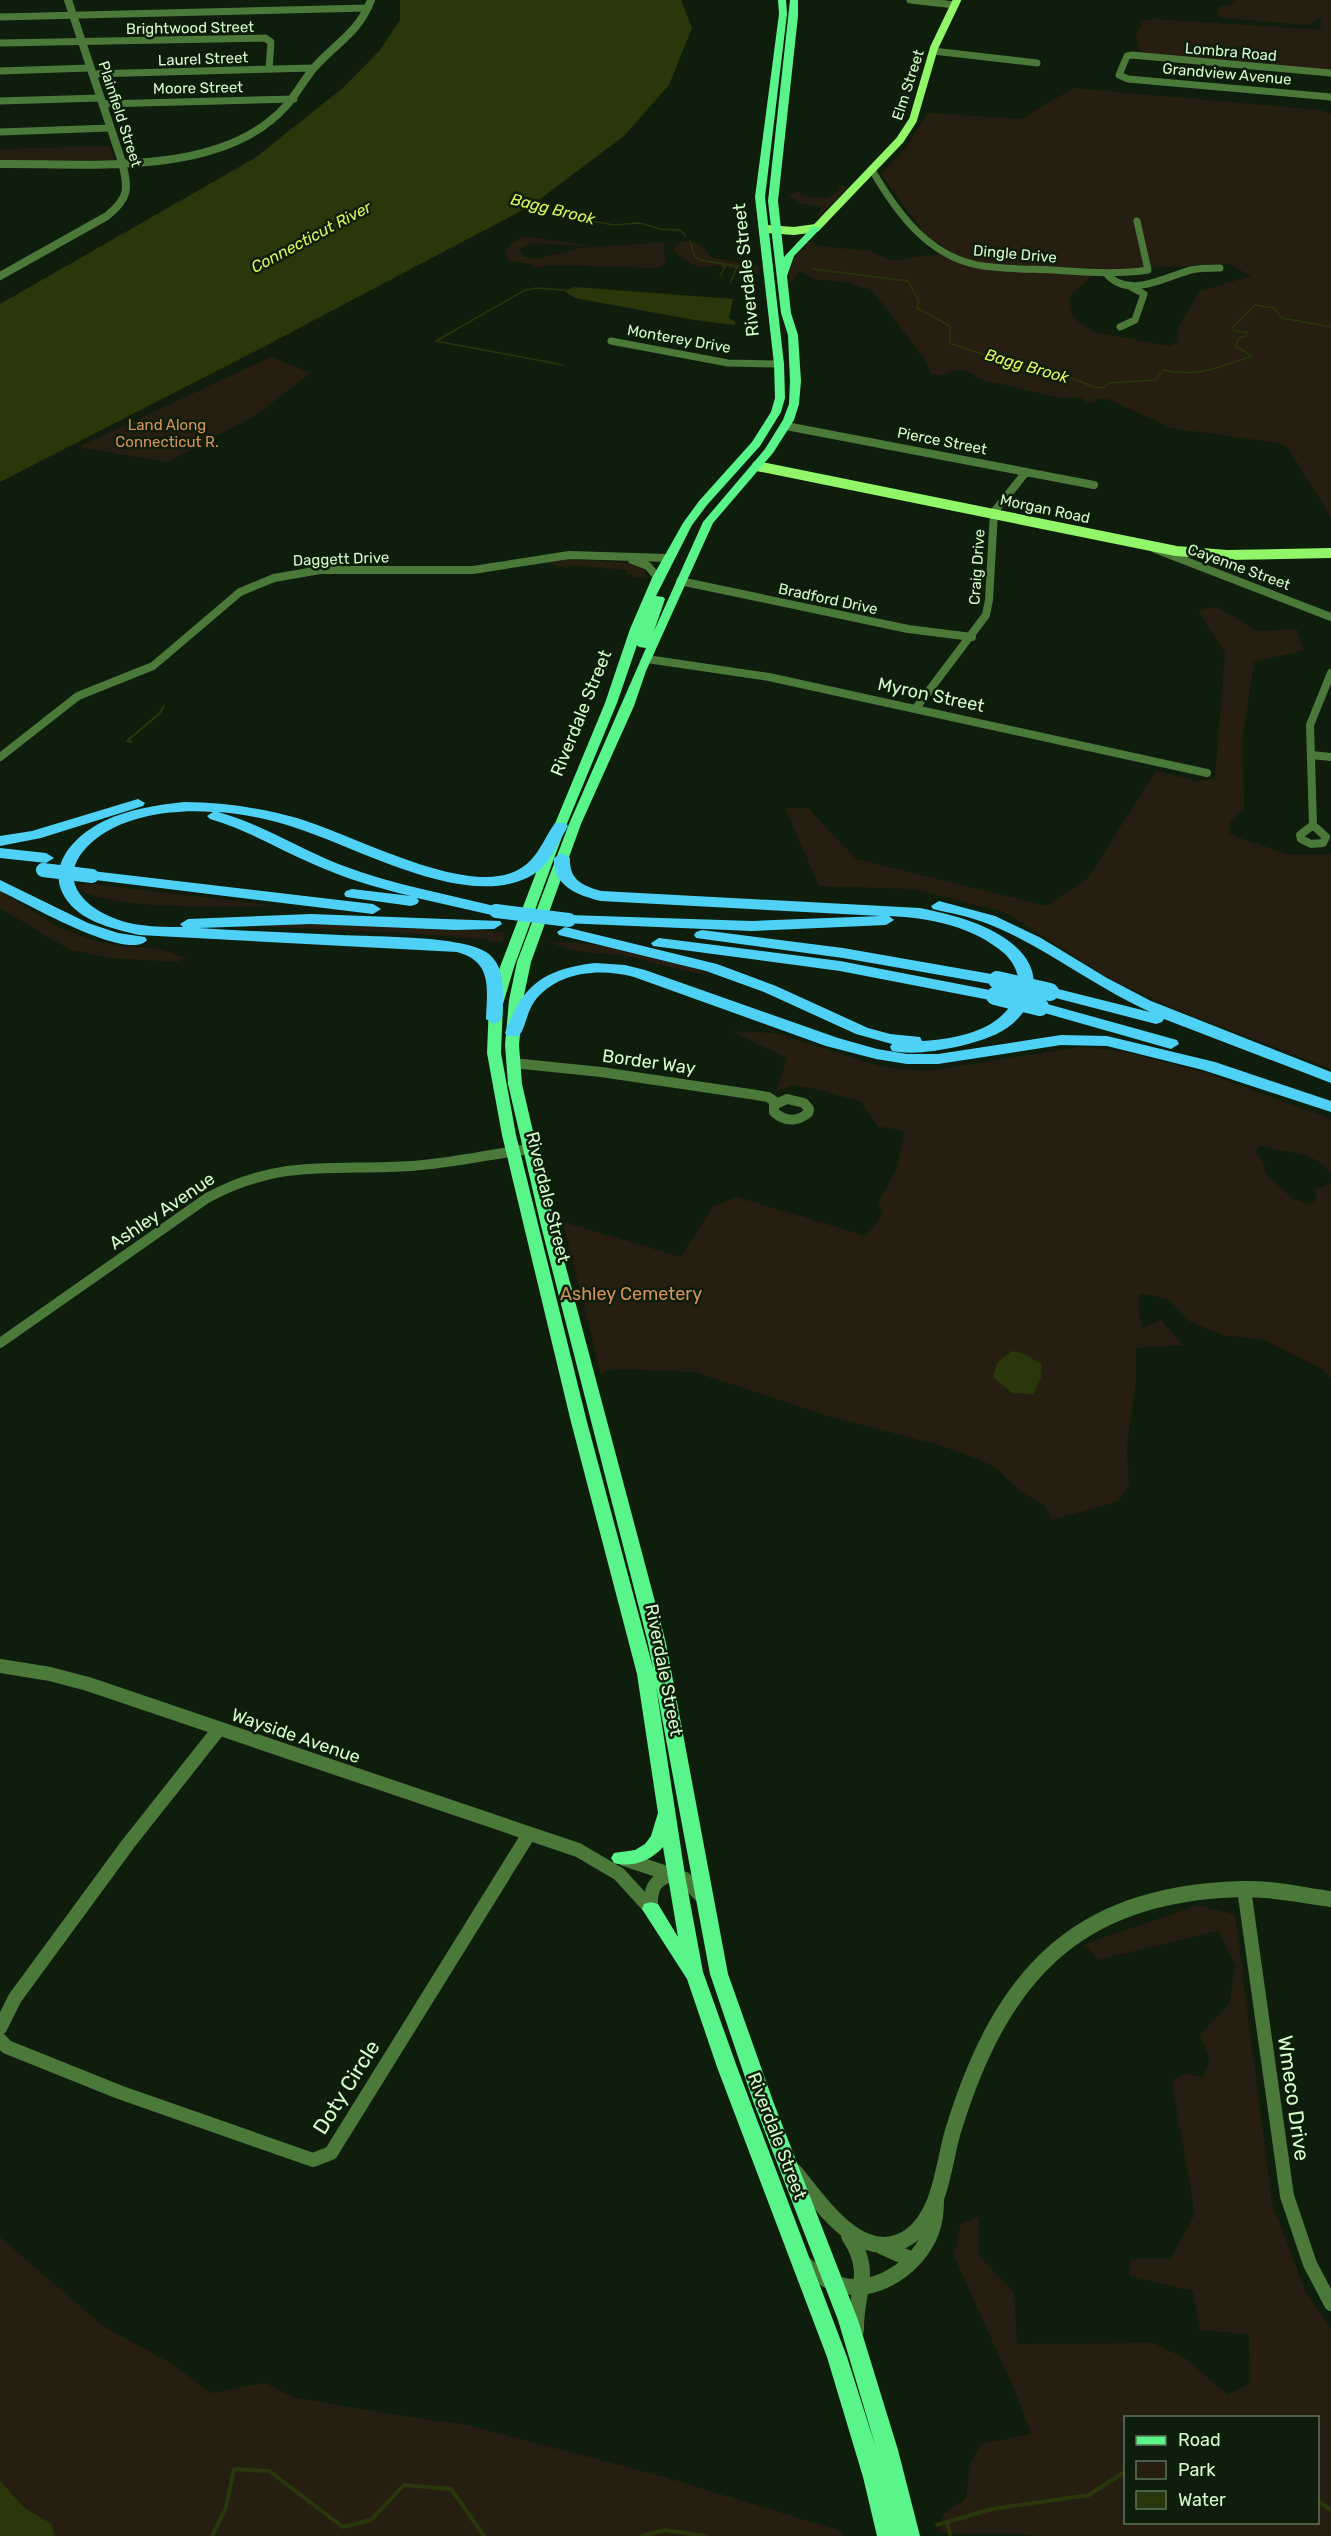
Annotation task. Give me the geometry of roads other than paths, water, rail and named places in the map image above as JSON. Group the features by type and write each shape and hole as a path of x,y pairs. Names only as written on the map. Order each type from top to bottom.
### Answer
{"highway":[{"path":"0,841 35,836 118,808 167,800 201,800 232,804 312,828 452,880 476,882 503,879 531,868 542,857 560,826"},
{"path":"94,834 135,815 159,809 190,807 259,813 312,828"},
{"path":"495,917 360,877 295,852 238,823 210,815 176,813 145,816 115,824 94,834 74,851 65,867 65,884 73,898 87,910 108,921 147,931 422,944 459,948 477,954 489,962 495,974 495,1019"},
{"path":"0,853 45,864 567,926 907,977 1050,992 1172,1024 1294,1064"},
{"path":"562,858 563,875 571,884 595,894 632,899 910,912 956,921 998,941 1021,963 1027,985 1023,1000 1016,1011 986,1031 947,1044 895,1047 843,1040 773,1021"},
{"path":"0,865 45,864"},
{"path":"0,885 82,928 119,938 154,941 422,944"},
{"path":"73,898 88,910 110,919 149,925 304,919 384,920 455,925 495,917"},
{"path":"632,899 919,904 972,912 1007,926 1094,978 1140,1002 1331,1078"},
{"path":"567,926 610,919 679,924 776,926 918,918 962,925 998,941"},
{"path":"567,926 719,970 770,989 874,1035 904,1041 937,1041 986,1031"},
{"path":"513,1033 525,1004 542,985 570,972 600,967 634,972 857,1050 917,1059 956,1058 1061,1040 1083,1039 1114,1042 1209,1066 1331,1107"},
{"path":"996,988 1040,1007 1187,1049 1331,1102"}],"main road":[{"name":"Riverdale Street","path":"782,0 783,14 761,186 763,229 781,385 776,411 756,444 703,503 658,578 636,629 611,704 560,826 507,967 497,999 494,1053 498,1086 523,1154 657,1643 717,1963 733,2020 835,2284 861,2360 909,2536"},
{"name":"Riverdale Street","path":"794,0 773,201 794,356 796,391 793,407 786,426 757,466 722,503 708,522 640,671 628,706 562,858 521,972 513,1033 513,1063 523,1154 579,1422 626,1593 645,1674 676,1875 698,1983 841,2367 872,2471 888,2536"},
{"name":"Elm Street","path":"819,224 903,136 913,120 933,51 956,2"},
{"path":"763,229 819,224"},
{"path":"782,277 790,255 819,224"},
{"path":"774,324 777,321 784,323 788,348 794,356"},
{"path":"738,464 757,466"},
{"name":"Morgan Road","path":"757,466 1186,552 1238,555 1331,553"},
{"path":"668,558 694,550"},
{"path":"640,671 639,657 658,603 674,568 674,563 668,558"},
{"path":"620,1858 638,1857 655,1847 663,1825 665,1803"},
{"path":"651,1910 698,1983"}],"street":[{"name":"Plainfield Street","path":"0,276 107,216 125,199 128,183 122,162 68,0"},
{"path":"0,164 122,162 174,158 204,153 235,144 266,124 294,99 314,68 356,32 370,0"},
{"path":"910,0 956,2"},
{"path":"0,17 368,8"},
{"name":"Brightwood Street","path":"81,41 267,39 271,43 269,69"},
{"path":"0,43 81,41"},
{"path":"933,51 1037,63"},
{"name":"Lombra Road","path":"1120,77 1119,72 1128,56 1331,73"},
{"name":"Laurel Street","path":"0,71 314,68"},
{"name":"Grandview Avenue","path":"1120,77 1331,97"},
{"name":"Moore Street","path":"0,101 294,99"},
{"path":"0,132 110,128"},
{"name":"Dingle Drive","path":"872,170 893,207 905,222 930,246 965,263 1016,269 1106,273 1134,273 1148,270 1137,221"},
{"path":"1125,285 1150,284 1191,271 1220,268"},
{"path":"1106,273 1114,282 1144,294 1135,320 1120,327"},
{"name":"Monterey Drive","path":"611,341 728,363 779,364"},
{"name":"Pierce Street","path":"786,426 1094,485"},
{"path":"994,512 1026,472"},
{"name":"Craig Drive","path":"916,708 972,636 988,609 994,512"},
{"name":"Cayenne Street","path":"1137,543 1266,590 1331,617"},
{"path":"1186,552 1186,560 1200,567"},
{"name":"Daggett Drive","path":"0,757 78,696 157,664 237,595 268,579 320,570 460,571 493,568 557,555 668,558"},
{"path":"620,557 643,562 654,571 658,578"},
{"name":"Bradford Drive","path":"680,581 908,629 972,636"},
{"name":"Myron Street","path":"647,659 724,669 916,708 1207,773"},
{"path":"1313,825 1311,718 1331,673"},
{"path":"1311,755 1331,756"},
{"name":"Border Way","path":"513,1063 601,1072 750,1094 768,1097 777,1103"},
{"name":"Ashley Avenue","path":"0,1343 207,1198 240,1180 281,1170 389,1167 473,1160 487,1162 523,1154"},
{"name":"Wayside Avenue","path":"0,1666 50,1674 88,1684 578,1850 602,1860 620,1872 651,1910"},
{"path":"0,2028 15,1998 128,1844 219,1729"},
{"name":"Doty Circle","path":"0,2040 7,2047 111,2089 313,2160 331,2152 529,1834"},
{"name":"Wayside Avenue","path":"578,1850 620,1858 676,1875 690,1882 705,1903"},
{"path":"651,1910 650,1896 654,1882 663,1876 676,1875"},
{"path":"881,2246 898,2243 912,2235 936,2199 968,2086 1007,2004 1040,1961 1082,1929 1121,1911 1173,1896 1244,1889 1331,1899"},
{"name":"Wmeco Drive","path":"1244,1889 1287,2196 1306,2255 1331,2304"},
{"path":"788,2164 841,2225 858,2247 863,2259 856,2326 861,2360"},
{"path":"801,2261 820,2277 835,2284 861,2287 883,2281 920,2254 931,2235 937,2213 936,2199"},
{"path":"841,2225 859,2239 912,2260"}],"water":[{"name":"Connecticut River","path":"400,0 681,0 692,28 669,85 624,136 532,205 269,344 0,482 0,304 255,158 344,87 380,50 400,20"},
{"path":"575,287 733,299 729,318 736,322 734,325 694,320 575,298 564,291"},
{"path":"1012,1351 1022,1353 1042,1364 1041,1378 1033,1394 1012,1393 993,1377 997,1363"},
{"path":"0,2481 25,2508 52,2524 55,2536 0,2536"}],"waterway":[{"name":"Bagg Brook","path":"530,203 591,221 614,225 640,223 660,229 680,230 686,236"},
{"name":"Bagg Brook","path":"690,241 695,257 700,260 754,269"},
{"path":"720,276 725,267 723,266"},
{"path":"730,283 737,267"},
{"name":"Bagg Brook","path":"813,269 908,281 919,301 917,308 950,326 950,343 1017,366 1053,370 1096,388 1105,387 1109,383 1155,380 1164,370 1187,373 1209,370 1252,356 1235,346 1239,338 1246,336 1247,332 1235,331 1233,327 1255,305 1274,308 1282,318 1331,327"},
{"path":"563,365 436,341 525,290 536,288 565,290"},
{"path":"132,742 127,741 160,713 164,706"},
{"path":"212,2536 226,2507 234,2469 269,2471 343,2527 371,2520 404,2485 451,2489 484,2536"},
{"path":"947,2522 992,2509 1089,2495 1124,2472"},
{"path":"1319,2502 1331,2510"},
{"path":"937,2525 947,2522"},
{"path":"947,2522 950,2534"},
{"path":"642,2536 664,2530 706,2536"}],"park label":[{"name":"Land Along Connecticut R.","path":"167,434"},
{"name":"Ashley Cemetery","path":"631,1294"}]}
